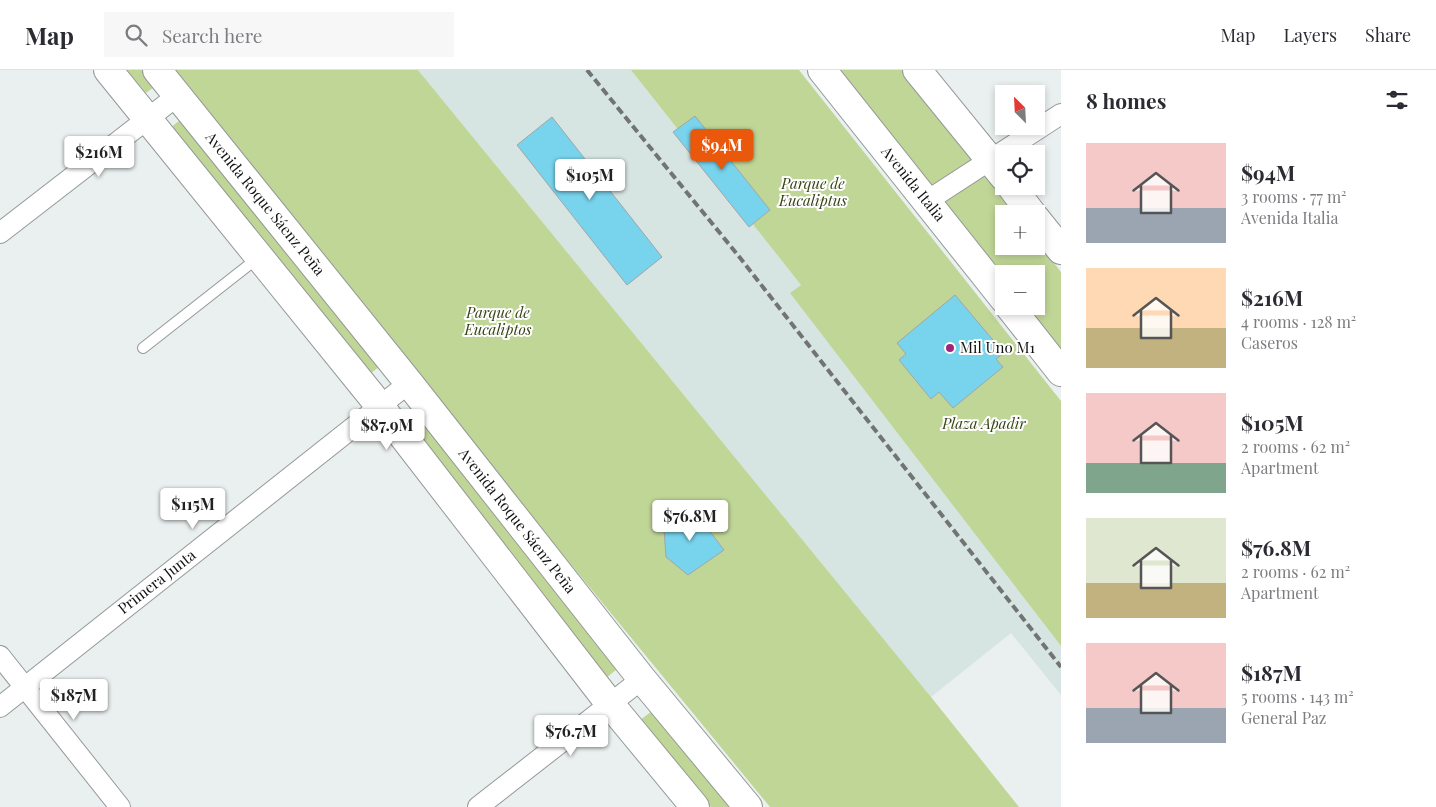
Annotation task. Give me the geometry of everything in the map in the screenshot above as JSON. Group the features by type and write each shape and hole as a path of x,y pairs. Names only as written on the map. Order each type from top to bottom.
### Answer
{"street":[{"path":"108,70 379,405 610,704 695,807"},
{"name":"Avenida Roque Sáenz Peña","path":"157,70 409,383 642,679 748,807"},
{"name":"Avenida Italia","path":"822,70 995,288"},
{"path":"917,70 995,166"},
{"path":"0,233 177,96"},
{"path":"1024,145 1061,114"},
{"path":"926,201 995,169"},
{"path":"1045,230 1061,250"},
{"path":"1016,315 1061,372"},
{"name":"Primera Junta","path":"0,706 409,383"},
{"path":"0,656 120,807"},
{"path":"478,807 642,679"}],"lane":[{"path":"143,348 260,256"}],"shaded area":[{"path":"418,70 631,70 801,285 791,293 1061,646 1061,695 1011,633 931,697"}],"green space":[{"path":"127,70 152,70 161,82 146,93"},
{"name":"Parque de Eucaliptos","path":"171,70 418,70 1019,807 770,807 422,383"},
{"name":"Plaza Apadir","path":"631,70 799,70 1061,401 1061,646 790,293 801,285"},
{"path":"839,70 902,70 995,189 995,195 1000,195 1008,205 995,205 995,255 1045,255 1045,252 1061,272 1061,351 1033,315 1045,315 1045,265 995,265 995,267"},
{"path":"188,114 386,362 371,373 170,128"},
{"path":"425,414 621,666 606,678 407,428"},
{"path":"659,706 738,807 711,807 640,720"}],"building":[{"path":"695,116 770,210 749,227 673,132"},
{"path":"552,117 662,257 627,285 517,145"},
{"name":"Mil Uno M1","path":"955,295 1004,353 996,359 1003,367 953,408 939,392 931,399 899,360 906,354 897,343"},
{"path":"691,506 724,550 688,575 666,557 664,529"}],"railway":[{"path":"587,70 737,254 1061,667"}],"place":[{"name":"Mil Uno M1","path":"950,348"}],"park label":[{"name":"Parque de Eucaliptus","path":"813,192"}]}
